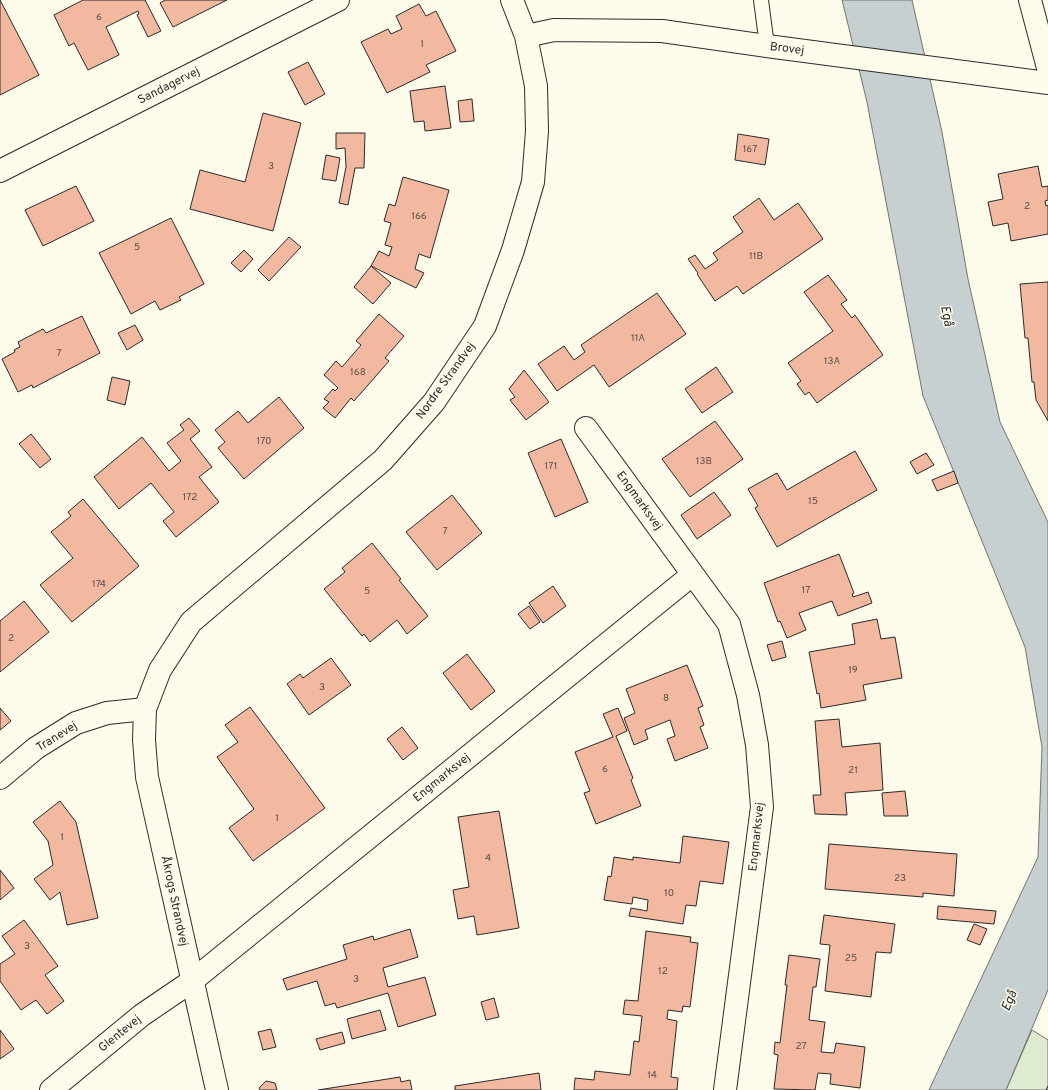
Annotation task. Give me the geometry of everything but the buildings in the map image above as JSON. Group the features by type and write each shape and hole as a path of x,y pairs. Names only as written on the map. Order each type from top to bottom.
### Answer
{"street":[{"name":"Sandagervej","path":"0,171 338,0"},
{"name":"Nordre Strandvej","path":"145,709 160,670 191,622 383,460 434,402 484,326 513,250 533,182 537,131 536,86 526,36 512,0"},
{"path":"1030,0 1048,68"},
{"name":"Brovej","path":"526,36 554,30 662,30 767,46 1048,82"},
{"name":"Engmarksvej","path":"586,428 729,624 748,695 757,745 762,806 725,1090"},
{"name":"Engmarksvej","path":"192,981 692,574"},
{"name":"Tranevej","path":"0,778 36,748 76,723 107,713 145,709"},
{"name":"Åkrogs Strandvej","path":"145,709 144,740 147,777 217,1090"},
{"name":"Glentevej","path":"51,1090 142,1015 192,981"}],"lane":[{"path":"761,0 767,46"}],"green space":[{"path":"1032,1030 1048,1040 1048,1090 1006,1090"}],"water":[{"name":"Egå","path":"842,0 912,0 942,132 968,279 1000,422 1048,522 1048,990 1006,1090 929,1090 1038,857 1042,747 1025,647 923,396 867,102"}],"fence":[{"path":"1046,1090 1048,1086"}]}
